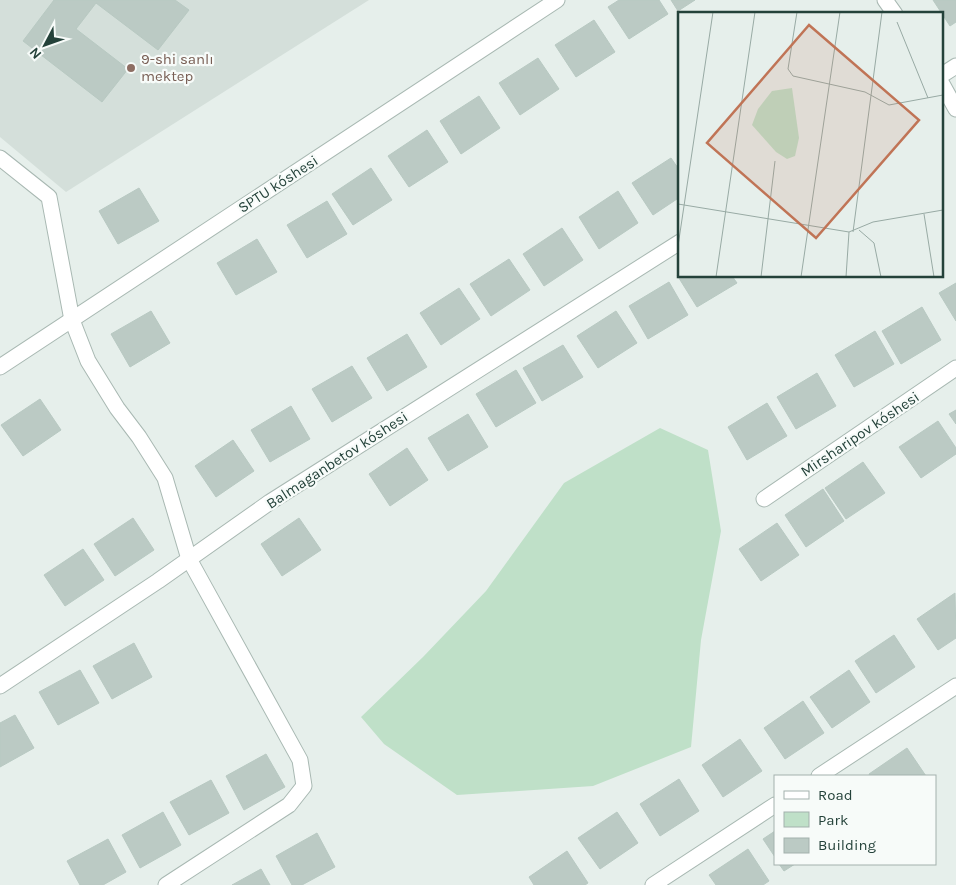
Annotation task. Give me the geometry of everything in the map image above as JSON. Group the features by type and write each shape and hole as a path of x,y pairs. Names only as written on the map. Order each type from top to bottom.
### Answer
{"street":[{"name":"SPTU kóshesi","path":"0,367 557,0"},
{"path":"885,0 893,12"},
{"path":"944,74 956,66"},
{"path":"944,88 956,109"},
{"path":"0,158 50,197 72,320 88,361 117,408 139,437 165,478 189,559 300,760 304,786 289,805 166,885"},
{"name":"Balmaganbetov kóshesi","path":"0,686 270,502 678,243"},
{"name":"Mirsharipov kóshesi","path":"764,499 956,368"},
{"path":"821,775 956,686"},
{"path":"654,885 774,806"}],"shaded area":[{"name":"9-shi sanlı mektep","path":"0,0 369,0 66,192 0,137"}],"green space":[{"path":"660,428 708,450 721,531 701,640 691,747 593,786 457,795 384,744 361,717 423,657 486,591 564,483"}],"building":[{"path":"54,0 175,0 189,10 158,50 96,3 76,29 128,69 102,102 23,41"},
{"path":"619,0 659,0 668,14 629,39 608,7"},
{"path":"671,0 695,0 678,11"},
{"path":"933,0 956,0 956,22 950,26 944,17 944,12 941,12"},
{"path":"594,20 615,52 576,77 555,45"},
{"path":"538,58 559,89 520,115 499,83"},
{"path":"479,96 500,128 461,154 440,121"},
{"path":"427,130 448,162 409,187 388,156"},
{"path":"671,158 678,168 678,198 653,215 632,183"},
{"path":"371,168 392,200 353,225 332,194"},
{"path":"139,188 159,221 118,244 99,211"},
{"path":"618,191 638,223 599,249 579,217"},
{"path":"327,201 347,234 307,258 287,225"},
{"path":"562,228 583,260 544,286 523,254"},
{"path":"257,239 277,272 236,295 217,263"},
{"path":"509,259 530,290 491,316 470,284"},
{"path":"679,278 733,278 737,283 697,307"},
{"path":"669,282 688,315 648,339 629,306"},
{"path":"956,283 956,321 939,293"},
{"path":"459,288 480,319 441,345 420,313"},
{"path":"922,307 941,340 901,364 882,331"},
{"path":"151,311 170,343 130,367 111,334"},
{"path":"616,311 637,343 598,368 577,336"},
{"path":"875,331 894,364 854,387 835,355"},
{"path":"407,334 427,367 387,391 367,358"},
{"path":"563,345 583,377 542,401 523,368"},
{"path":"352,366 372,398 332,422 312,389"},
{"path":"516,370 536,403 496,427 476,394"},
{"path":"817,373 836,406 796,429 777,397"},
{"path":"40,399 61,430 23,456 1,425"},
{"path":"767,403 787,436 747,460 728,427"},
{"path":"291,406 310,439 270,462 251,430"},
{"path":"956,410 956,424 949,414"},
{"path":"468,414 488,447 448,471 428,438"},
{"path":"938,421 956,448 956,454 921,478 899,447"},
{"path":"233,440 254,471 216,497 195,466"},
{"path":"407,448 428,480 390,506 369,474"},
{"path":"863,462 885,493 846,519 825,488"},
{"path":"823,489 844,521 806,547 785,515"},
{"path":"133,518 154,550 115,576 94,544"},
{"path":"299,518 321,550 282,576 261,544"},
{"path":"777,523 799,555 761,581 739,549"},
{"path":"83,549 104,580 65,606 44,575"},
{"path":"955,593 956,638 938,650 917,619"},
{"path":"894,635 915,667 876,693 855,661"},
{"path":"134,643 152,677 112,699 93,666"},
{"path":"80,670 99,703 58,725 39,692"},
{"path":"849,670 870,702 832,728 810,697"},
{"path":"803,701 824,733 785,759 764,728"},
{"path":"15,715 34,748 0,767 0,723"},
{"path":"740,739 762,771 723,797 702,765"},
{"path":"907,748 925,775 870,775"},
{"path":"266,754 285,787 244,810 226,776"},
{"path":"679,779 699,811 660,836 640,804"},
{"path":"211,780 229,813 189,835 170,802"},
{"path":"163,812 181,845 140,868 122,835"},
{"path":"617,812 638,843 600,869 578,838"},
{"path":"774,832 774,856 763,839"},
{"path":"317,833 335,867 302,885 292,885 276,856"},
{"path":"108,839 126,872 103,885 80,885 67,861"},
{"path":"748,849 769,881 763,885 716,885 709,875"},
{"path":"567,851 588,883 585,885 534,885 529,877"},
{"path":"780,865 793,865 784,871"},
{"path":"261,869 270,885 232,885"}],"place":[{"name":"9-shi sanlı mektep","path":"131,68"}]}
